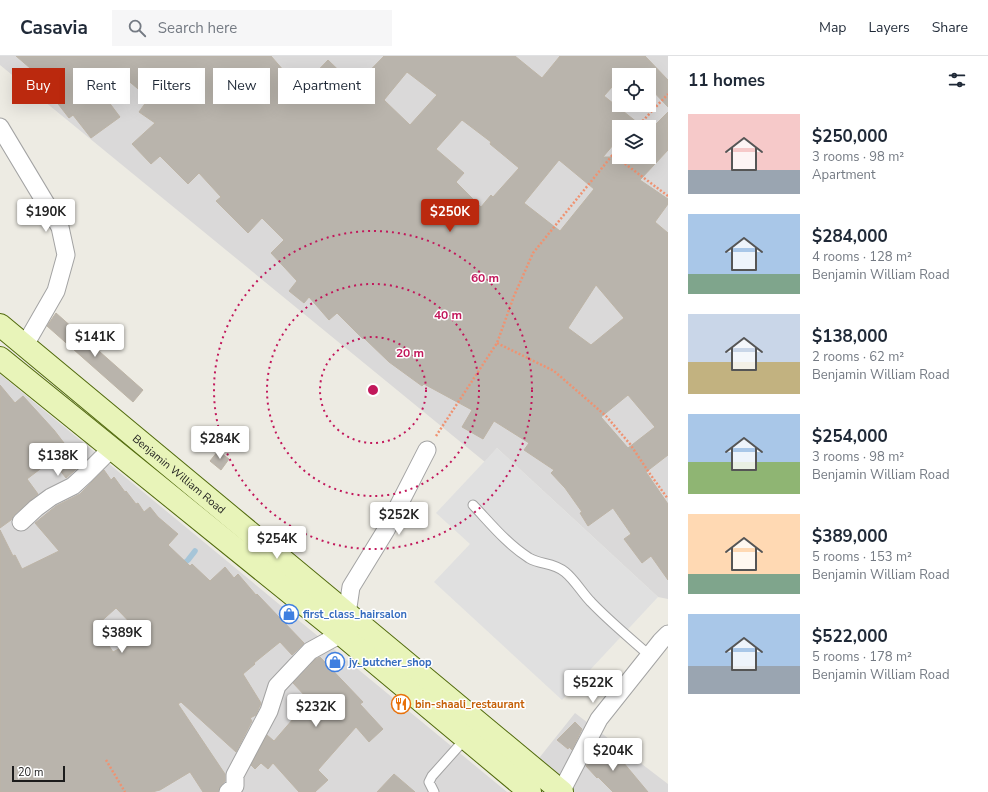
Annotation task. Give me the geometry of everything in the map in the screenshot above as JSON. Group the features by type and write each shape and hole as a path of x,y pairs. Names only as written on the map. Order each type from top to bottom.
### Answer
{"main road":[{"name":"Benjamin William Road","path":"0,325 25,345 344,624 466,738 530,792"},
{"name":"Benjamin William Road","path":"0,358 112,448 562,792"}],"street":[{"path":"0,127 60,227 66,255 56,291 25,345"},
{"path":"21,522 36,508 77,482 112,448"},
{"path":"228,792 235,786 235,775 269,712 278,686 310,651 344,624 351,587 386,530 427,450"},
{"path":"562,792 599,719 650,656 666,639"}],"lane":[{"path":"473,505 512,546 530,559 557,566 566,573 590,602 610,622 650,656"},
{"path":"434,792 429,782 432,776 466,738"}],"path":[{"path":"644,120 668,94"},
{"path":"427,450 497,343 514,296 533,253 576,202 612,154"},
{"path":"625,164 668,196"},
{"path":"497,343 554,372 606,416 630,444 668,499"},
{"path":"106,760 125,792"}],"shaded area":[{"path":"0,56 668,56 668,599 658,597 497,448 485,462 48,104 65,104 65,68 12,68 12,75 0,65"},
{"path":"0,374 507,792 0,792"},
{"path":"497,448 658,597 562,700 434,582 470,544 436,513"},
{"path":"575,713 668,784 668,792 512,792"}],"building":[{"path":"16,56 271,56 281,68 278,68 278,104 375,104 375,68 372,68 384,56 515,56 542,78 560,56 645,56 668,80 668,107 656,94 656,68 612,68 612,87 604,96 612,102 612,112 624,112 634,120 612,120 612,146 603,157 612,157 612,164 655,164 640,180 668,199 668,204 655,222 668,233 668,455 646,472 668,504 668,580 651,556 642,563 624,539 631,534 613,508 588,526 580,513 582,512 565,488 551,473 554,470 524,450 529,443 494,421 483,439 462,427 472,410 424,384 422,386 389,362 337,313 329,320 309,297 304,303 289,291 297,281 271,253 284,240 262,218 248,233 216,201 221,197 199,173 188,184 160,156 151,164 132,144 155,123 139,112 145,104 205,104 205,68 138,68 138,89 130,82 130,68 73,68 73,104 110,104 120,117 91,138 73,115 69,118 58,104 65,104 65,68 30,68","holes":["407,72 437,95 410,125 384,100","462,120 491,142 490,144 519,168 493,197 491,195 481,207 456,182 464,173 436,149","559,160 594,189 560,231 524,203","596,285 624,318 591,345 568,328","628,395 655,427 628,448 601,417"]},
{"path":"328,60 336,68 320,68"},
{"path":"668,112 668,150 656,163 656,124"},
{"path":"56,313 143,390 133,402 47,326"},
{"path":"0,385 15,403 23,396 54,430 81,465 66,478 52,460 27,479 38,494 14,515 11,520 0,528"},
{"path":"218,451 229,459 221,470 210,461"},
{"path":"104,470 111,480 114,477 125,492 126,491 136,504 138,503 144,512 150,507 158,517 178,534 168,545 190,566 192,564 210,581 225,567 234,578 238,574 256,595 257,594 304,643 292,655 280,642 243,674 261,703 256,715 250,718 252,721 236,752 181,702 178,704 225,774 225,781 219,788 218,792 203,792 190,772 160,790 152,792 0,792 0,530 13,556 15,555 22,569 59,551 35,523 56,506 80,494","holes":["116,608 143,636 113,652 96,626"]},
{"path":"320,657 363,702 360,704 383,729 369,742 356,727 318,770 328,780 315,792 299,792 273,763 268,769 261,763 255,769 251,765 267,735 274,741 293,719 291,718 307,698 293,683 316,659"},
{"path":"575,722 582,729 572,750 569,747 568,749 557,740"},
{"path":"597,744 599,746 601,744 615,759 618,756 648,792 613,792 598,777 597,778 586,766"},
{"path":"394,774 415,792 377,792"}],"waterway":[{"path":"180,567 195,551"},
{"path":"101,648 139,622"}],"place":[{"name":"first_class_hairsalon","path":"289,614"},
{"name":"jy_butcher_shop","path":"335,662"},
{"name":"bin-shaali_restaurant","path":"401,704"}]}
